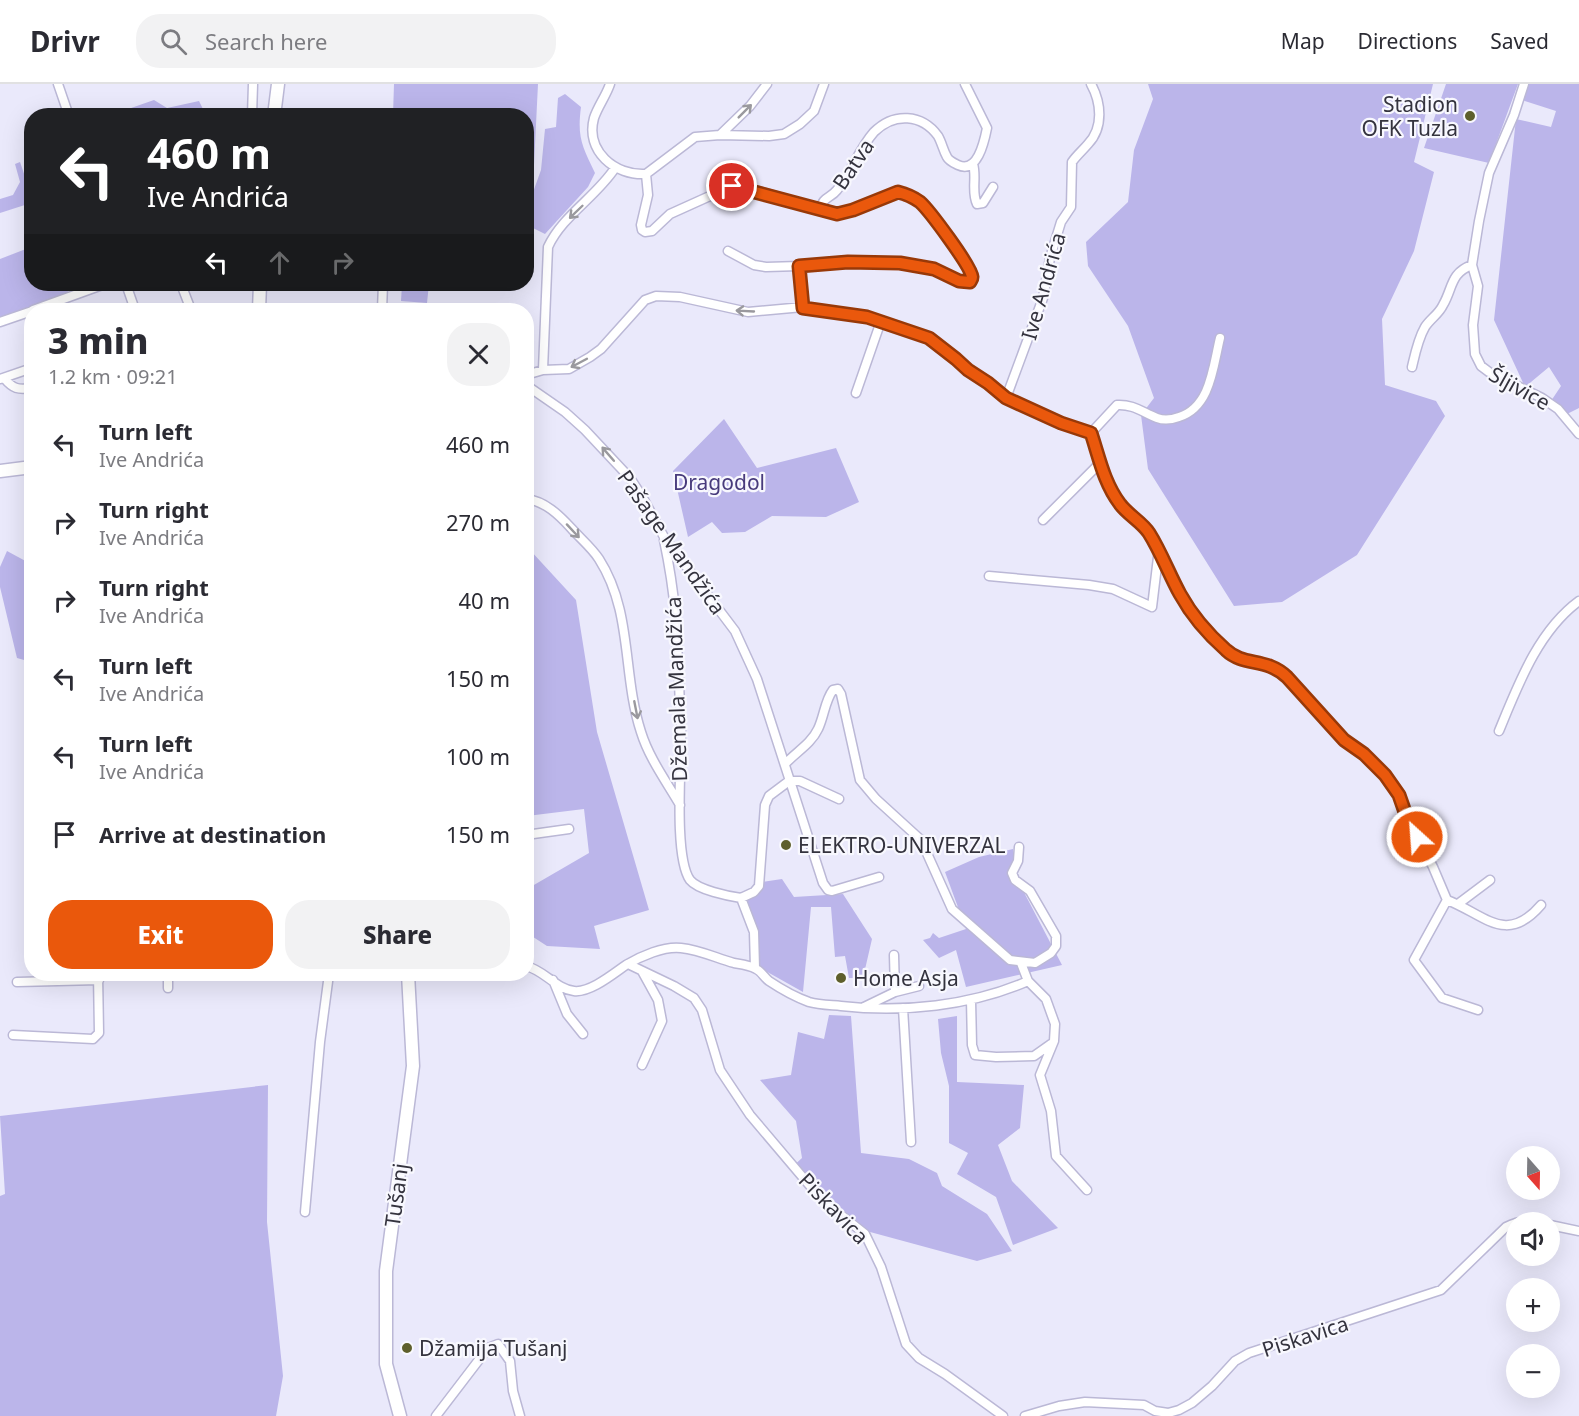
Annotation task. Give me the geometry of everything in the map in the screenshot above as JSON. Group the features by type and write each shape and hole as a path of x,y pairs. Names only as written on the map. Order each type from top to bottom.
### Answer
{"street":[{"path":"58,84 66,108"},
{"path":"252,108 253,84"},
{"path":"275,108 278,84"},
{"path":"610,84 594,118 593,130 597,147 607,162 615,168 646,174 695,137 784,134 814,111 824,84"},
{"path":"720,135 750,106 767,84"},
{"path":"965,84 987,128 973,164 977,204 984,201 993,187"},
{"name":"Ive Andrića","path":"1006,398 1043,298 1055,239 1061,222 1071,207 1072,162 1090,142 1098,126 1098,97 1091,84"},
{"name":"Šljivice","path":"1524,84 1514,115 1490,172 1479,220 1472,266 1478,286 1473,325 1475,354 1481,366 1489,372 1558,408 1579,434"},
{"name":"Batva","path":"820,210 822,201 838,189 872,135 895,119 908,117 924,122 939,139 949,160 965,167 973,164"},
{"path":"543,370 547,248 557,230 601,188 615,168"},
{"path":"646,174 648,195 641,225 645,232 652,231 670,214 732,186 841,214 897,192 907,195 922,204 931,214 964,263 971,280 963,282 934,269 900,263 848,262 766,267 754,265 728,251"},
{"path":"799,266 803,308"},
{"path":"1412,367 1418,341 1426,325 1438,314 1454,278 1463,268 1472,266"},
{"path":"54,303 86,291"},
{"path":"534,373 569,369 590,357 601,349 645,300 656,296 680,297 748,312 803,308 881,321 929,338 1006,398 1061,423 1091,433"},
{"path":"0,322 24,314"},
{"path":"856,393 881,321"},
{"path":"1091,433 1117,405 1131,405 1158,418 1171,420 1194,411 1208,387 1220,338"},
{"path":"24,371 2,379 11,387 18,390 24,389"},
{"name":"Pašage Mandžića","path":"534,391 565,412 601,446 640,491 664,537 735,631 757,679 789,782"},
{"path":"1091,433 1110,490 1132,517 1146,528 1159,549 1181,596 1200,621 1227,652 1238,659 1261,662 1278,669 1344,740 1364,754 1385,775 1399,795 1406,815 1447,900 1505,927 1526,919 1541,905"},
{"path":"1044,520 1101,462"},
{"path":"0,471 24,468"},
{"path":"534,500 550,508 598,557 617,595 640,729 646,748 680,805 680,830 689,879 708,890 727,896 741,898 754,892 759,886 766,800 789,782 800,781 839,799"},
{"name":"Džemala Mandžića","path":"664,537 676,620 681,726 680,805"},
{"path":"989,576 1113,589 1152,607 1159,549"},
{"path":"1499,731 1519,684 1552,624 1579,601"},
{"path":"785,764 813,737 824,716 830,693 838,689 863,784 921,840 956,913 1010,960 1035,963 1051,953 1056,946 1056,936 1039,904 1026,886 1015,880 1012,873 1018,861 1019,847"},
{"path":"789,782 828,890 832,891 879,877"},
{"path":"534,834 569,829"},
{"path":"1458,904 1490,880"},
{"path":"741,898 754,932 755,968"},
{"path":"1447,900 1414,960 1442,998 1478,1010"},
{"path":"534,967 574,992 584,990 604,980 628,964 667,948 680,948 695,950 755,968 778,986 811,1002 861,1008 903,1008 971,1000 1028,981"},
{"path":"894,955 895,992"},
{"path":"1021,963 1028,981 1046,999 1055,1024 1054,1041 1040,1075 1051,1111 1054,1149 1062,1165 1087,1190"},
{"name":"Piskavica","path":"628,964 694,998 702,1010 720,1070 750,1115 822,1200 865,1234 881,1267 906,1344 919,1358 1003,1416"},
{"path":"642,971 658,1000 662,1021 642,1065"},
{"path":"553,980 567,1014 583,1034"},
{"path":"17,982 33,981"},
{"path":"13,1035 93,1039 99,1034 98,981"},
{"path":"168,981 168,988"},
{"path":"305,1212 327,981"},
{"name":"Tušanj","path":"400,1416 386,1364 385,1304 386,1271 413,1066 408,981"},
{"path":"861,1008 895,992 919,986"},
{"path":"971,1000 972,1045 975,1055 1034,1056 1054,1041"},
{"path":"903,1008 911,1142"},
{"name":"Piskavica","path":"1025,1416 1059,1406 1085,1402 1144,1405 1155,1411 1168,1413 1179,1410 1192,1403 1212,1386 1235,1361 1273,1344 1342,1324 1441,1290 1506,1227"},
{"path":"1560,1227 1579,1231"},
{"path":"436,1416 488,1347 498,1344 510,1361 513,1390 520,1416"}],"green space":[{"path":"394,84 538,84 534,165 534,108 393,108"},
{"path":"1148,84 1433,84 1414,162 1434,172 1414,251 1382,319 1385,385 1436,401 1445,416 1357,555 1282,602 1234,606 1148,469 1141,415 1154,398 1128,326 1088,266 1086,242 1128,202 1134,150 1153,99"},
{"name":"Stadion OFK Tuzla","path":"1446,84 1518,84 1489,163 1424,148"},
{"path":"1527,84 1579,84 1579,408 1565,415 1549,404 1561,386 1549,367 1525,387 1494,320 1516,119 1551,127 1556,111 1522,100"},
{"path":"565,94 581,107 582,141 595,173 588,187 545,234 534,228 534,190 541,170 545,129 556,127 558,98"},
{"path":"154,100 167,108 131,108"},
{"path":"199,101 202,108 167,108"},
{"path":"20,162 24,174 24,205 0,213 0,199 13,195 20,182 15,164"},
{"path":"24,250 24,291 68,291 70,297 53,303 24,303 24,313 0,322 0,259"},
{"path":"402,291 428,291 427,303 401,301"},
{"name":"Dragodol","path":"724,419 757,468 836,448 859,502 826,517 772,516 745,532 722,533 712,522 688,537 673,471"},
{"path":"7,551 24,560 24,660 17,658 0,587 0,567"},
{"path":"534,554 576,600 597,732 649,910 594,926 600,949 547,946 534,938 534,885 589,853 584,809 534,815"},
{"path":"1013,849 1016,877 1062,965 966,987 956,950 939,958 923,940 930,938 933,933 939,938 966,929 945,872 979,857"},
{"path":"782,879 794,897 843,894 872,939 863,978 849,978 845,956 835,957 831,907 811,907 803,992 755,965 754,932 741,904 762,882"},
{"path":"829,1015 851,1016 861,1153 909,1159 937,1173 942,1186 987,1214 1012,1251 977,1261 848,1226 791,1168 802,1158 796,1121 760,1080 791,1075 798,1032 824,1039"},
{"path":"957,1016 957,1082 1024,1085 1020,1128 998,1145 1012,1181 1058,1228 1013,1245 996,1197 957,1174 968,1153 949,1143 949,1086 941,1053 938,1019"},
{"path":"268,1085 267,1222 283,1376 276,1416 0,1416 0,1196 5,1194 0,1116"}],"place":[{"name":"Stadion OFK Tuzla","path":"1470,116"},
{"name":"ELEKTRO-UNIVERZAL","path":"786,845"},
{"name":"Home Asja","path":"841,978"},
{"name":"Džamija Tušanj","path":"407,1348"}],"route":[{"path":"732,186 754,190 837,214 898,192 922,204 948,237 964,263 972,278 970,282 959,281 934,269 900,263 848,262 799,266 803,308 867,317 929,338 1006,398 1061,423 1091,433 1110,490 1132,517 1146,528 1159,549 1181,596 1200,621 1227,652 1238,659 1261,662 1278,669 1287,677 1344,740 1364,754 1385,775 1399,795 1417,837"}]}
